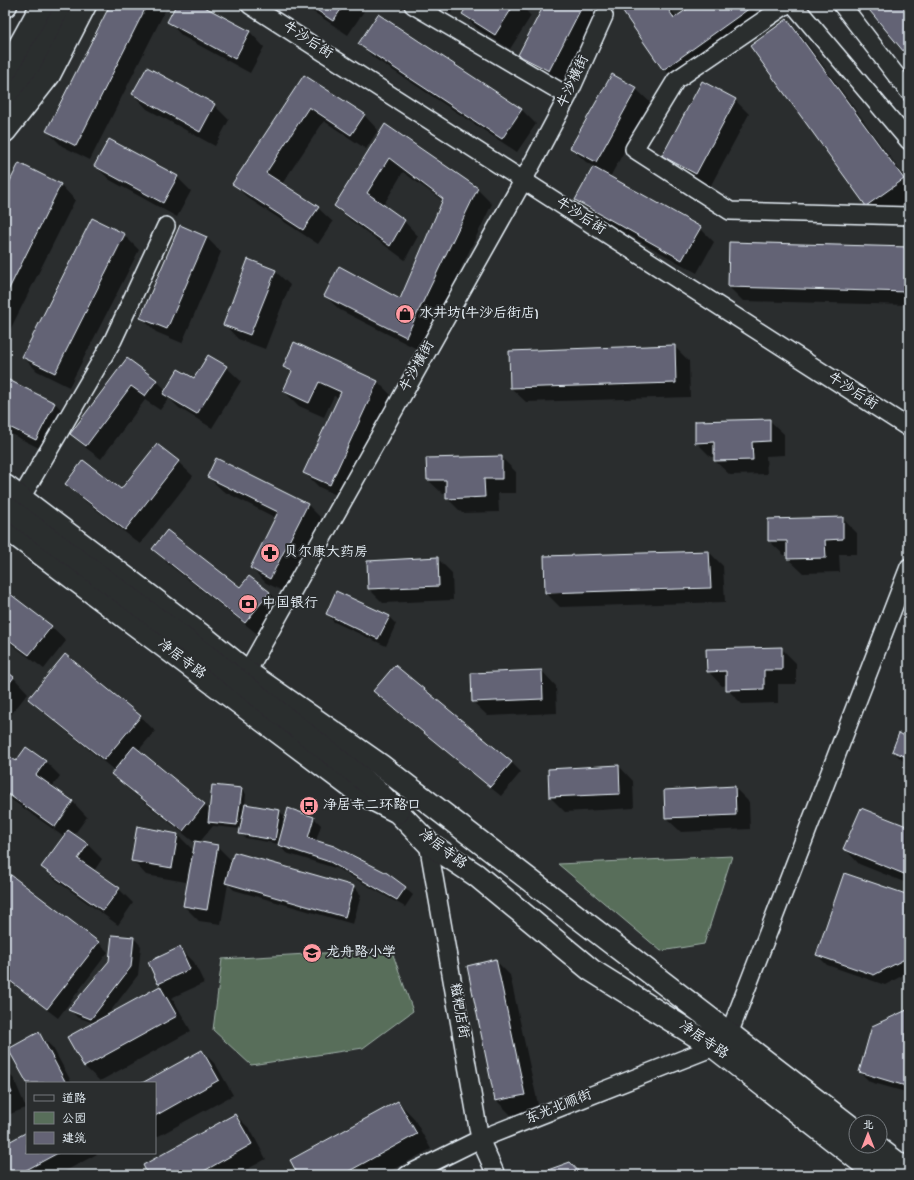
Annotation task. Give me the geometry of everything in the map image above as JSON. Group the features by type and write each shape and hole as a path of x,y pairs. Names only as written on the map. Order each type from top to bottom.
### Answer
{"main road":[{"path":"5,72 42,5"},
{"path":"5,117 61,5"},
{"path":"5,131 49,75 85,5"},
{"path":"10,497 186,640 368,783 398,812"},
{"name":"净居寺路","path":"10,497 205,638 247,672 380,765 721,1040 878,1175"},
{"name":"净居寺路","path":"5,527 358,792 398,812 428,843 476,875 591,970 721,1040 848,1126"},
{"path":"886,1154 909,1172"}],"street":[{"name":"牛沙后街","path":"250,5 909,428"},
{"path":"413,5 568,96"},
{"path":"786,5 676,80 634,149 730,211 909,216"},
{"path":"794,5 909,141"},
{"path":"842,5 909,92"},
{"name":"牛沙横街","path":"247,672 523,181 568,96 604,16"},
{"path":"10,497 113,340 166,226"},
{"path":"721,1040 909,567"},
{"name":"糍粑店街","path":"428,843 480,1139 496,1175"},
{"name":"东光北顺街","path":"407,1175 480,1139 721,1040"}],"green space":[{"path":"732,856 704,944 661,951 558,864"},
{"path":"391,949 413,1011 363,1048 251,1065 213,1030 222,959"}],"building":[{"path":"110,5 147,5 76,146 46,131"},
{"path":"176,5 201,5 250,31 235,59 167,22"},
{"path":"309,5 344,5 333,21"},
{"path":"468,5 514,5 495,35 462,14"},
{"path":"544,5 583,5 549,71 518,55"},
{"path":"618,5 665,5 674,18 693,5 747,5 750,8 663,70"},
{"path":"865,5 909,5 909,58"},
{"path":"378,14 522,109 502,139 358,44"},
{"path":"787,19 904,179 866,206 750,46"},
{"path":"147,67 215,104 200,132 132,94"},
{"path":"612,74 637,88 596,162 570,148"},
{"path":"304,75 365,114 351,135 309,107 266,173 319,207 303,230 232,184"},
{"path":"702,81 736,99 696,174 662,156"},
{"path":"385,124 478,188 406,337 324,296 339,266 400,299 443,199 389,158 367,193 405,220 390,246 334,206"},
{"path":"109,139 178,176 163,203 94,166"},
{"path":"19,163 61,184 5,297 5,191"},
{"path":"593,167 701,227 682,260 575,200"},
{"path":"92,218 125,234 55,373 22,357"},
{"path":"180,225 207,237 167,329 140,318"},
{"path":"729,242 909,247 909,292 728,287"},
{"path":"248,259 276,270 250,335 223,325"},
{"path":"294,342 378,381 330,485 303,473 341,392 319,382 309,403 283,391 292,371 283,367"},
{"path":"675,345 676,383 510,388 509,351"},
{"path":"208,355 227,366 197,414 163,394 178,369 194,378"},
{"path":"127,358 157,380 145,396 131,386 86,446 70,434"},
{"path":"5,378 55,403 36,440 5,425"},
{"path":"770,419 770,441 752,442 753,460 714,461 714,442 695,443 695,421"},
{"path":"157,444 179,461 125,530 65,484 83,460 121,489"},
{"path":"502,456 502,479 484,479 485,497 446,499 446,480 427,480 426,458"},
{"path":"216,458 308,504 270,579 250,568 278,512 207,477"},
{"path":"843,517 843,539 825,540 826,558 787,559 787,541 768,541 768,519"},
{"path":"167,530 240,587 249,576 270,592 245,623 152,549"},
{"path":"709,551 711,588 545,593 544,556"},
{"path":"438,557 439,586 368,589 367,561"},
{"path":"5,590 52,626 29,655 5,637"},
{"path":"336,591 390,616 378,639 326,614"},
{"path":"782,647 782,670 764,670 764,689 726,690 726,671 707,672 706,649"},
{"path":"65,654 141,716 104,760 28,699"},
{"path":"395,665 512,762 490,787 373,691"},
{"path":"5,670 14,677 5,689"},
{"path":"542,670 543,699 472,702 471,673"},
{"path":"899,733 909,738 909,758 892,751"},
{"path":"134,746 205,804 183,831 111,774"},
{"path":"26,747 46,761 36,775 73,801 55,827 5,792 5,753 16,761"},
{"path":"619,765 620,794 549,797 548,769"},
{"path":"212,785 242,788 237,825 208,822"},
{"path":"735,786 736,815 665,818 664,790"},
{"path":"245,804 280,810 275,840 239,834"},
{"path":"288,808 314,817 308,838 334,846 387,873 406,887 397,900 330,862 278,845"},
{"path":"861,808 909,827 909,876 843,849"},
{"path":"137,826 178,834 172,868 131,861"},
{"path":"68,830 88,844 78,859 120,888 103,911 41,867"},
{"path":"195,841 218,845 207,910 183,906"},
{"path":"234,852 354,886 345,917 225,883"},
{"path":"844,873 909,895 909,947 905,959 874,975 816,955"},
{"path":"11,875 99,942 47,1009 5,977 5,883"},
{"path":"112,935 134,937 131,967 91,1019 68,1010 109,961"},
{"path":"180,947 190,969 158,984 148,962"},
{"path":"496,959 525,1095 495,1101 467,966"},
{"path":"160,986 177,1016 84,1067 67,1037"},
{"path":"909,1009 909,1087 859,1072 872,1026"},
{"path":"39,1032 65,1082 26,1082 8,1049"},
{"path":"202,1050 219,1080 156,1115 156,1082 144,1082"},
{"path":"5,1076 12,1093 5,1096"},
{"path":"398,1101 417,1134 342,1175 298,1175 290,1160"},
{"path":"235,1114 252,1144 197,1175 148,1175 143,1165"},
{"path":"26,1133 26,1154 56,1154 17,1175 5,1175 5,1144"},
{"path":"570,1162 582,1175 534,1175"},
{"path":"705,1171 710,1175 702,1175"}],"place":[{"name":"水井坊(牛沙后街店)","path":"405,314"},
{"name":"贝尔康大药房","path":"270,553"},
{"name":"中国银行","path":"248,604"},
{"name":"净居寺二环路口","path":"309,806"},
{"name":"龙舟路小学","path":"312,953"}]}
